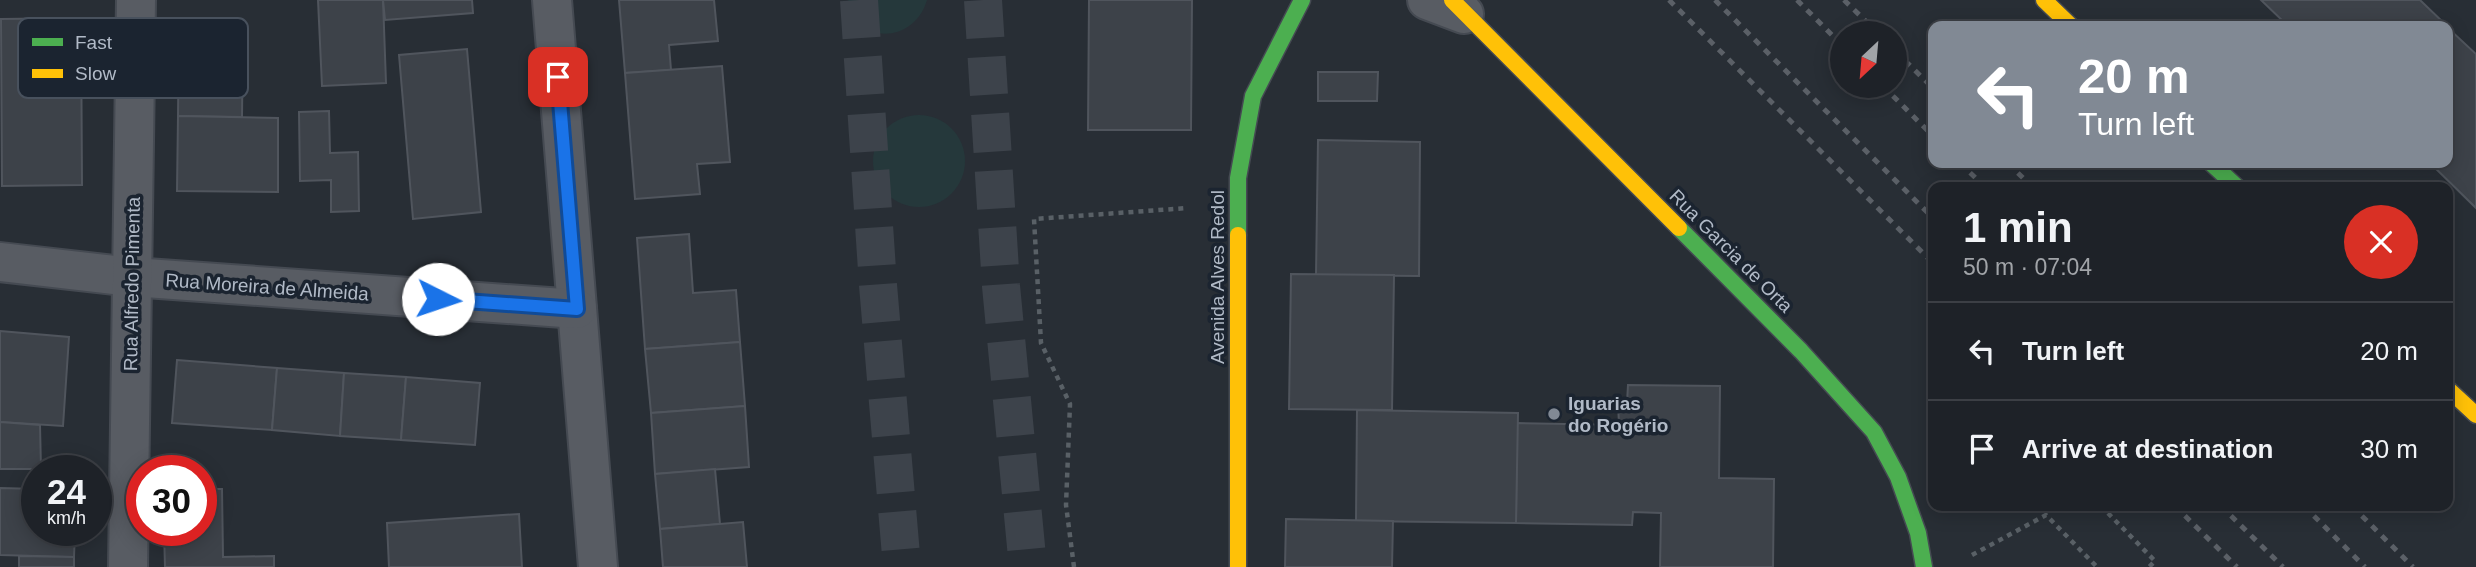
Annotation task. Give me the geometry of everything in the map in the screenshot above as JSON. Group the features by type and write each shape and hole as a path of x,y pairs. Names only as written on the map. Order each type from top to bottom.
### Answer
{"street":[{"name":"Rua Alfredo Pimenta","path":"136,0 136,18"},
{"path":"552,0 598,567"},
{"name":"Avenida Alves Redol","path":"1238,567 1238,178 1253,96 1302,0"},
{"path":"1427,0 1458,7"},
{"path":"2044,0 2066,21"},
{"name":"Rua Garcia de Orta","path":"1458,7 1530,76 1791,341 1874,432 1898,477 1918,533 1924,567"},
{"name":"Rua Alfredo Pimenta","path":"128,567 135,98"},
{"path":"2216,168 2232,182"},
{"name":"Rua Moreira de Almeida","path":"0,262 132,277 577,309"},
{"path":"2453,394 2476,415"}],"path":[{"path":"1074,567 1066,505 1070,404 1041,343 1034,219 1238,205"},
{"path":"2106,511 2155,561 2149,567"},
{"path":"1962,561 2046,515 2097,567"}],"shaded area":[{"path":"848,0 927,0 920,15 910,25 898,32 885,34 872,32 861,25 853,15"},
{"path":"919,115 937,118 952,128 962,143 965,161 962,179 952,194 937,204 919,207 901,204 886,194 876,179 873,161 876,143 886,128 901,118"}],"building":[{"path":"318,0 383,0 386,83 322,86"},
{"path":"383,0 472,0 473,13 385,20"},
{"path":"619,0 714,0 718,41 669,45 671,70 625,73"},
{"path":"1089,0 1192,0 1191,130 1088,130"},
{"path":"2261,0 2420,0 2442,21 2283,21"},
{"path":"1,19 18,19 18,98 81,98 82,185 2,186"},
{"path":"2453,33 2476,54 2476,208 2453,186 2453,182 2449,182 2435,168 2453,168"},
{"path":"467,49 481,212 413,219 399,55"},
{"path":"722,66 730,162 697,164 700,194 635,199 625,73"},
{"path":"1318,72 1378,72 1377,101 1318,101"},
{"path":"178,98 242,98 242,117 178,116"},
{"path":"329,111 330,153 358,152 359,211 331,212 331,180 300,181 299,112"},
{"path":"178,116 278,118 278,192 177,191"},
{"path":"1318,140 1420,142 1419,276 1316,275"},
{"path":"689,234 693,293 736,290 740,342 645,349 637,238"},
{"path":"1291,274 1394,275 1392,410 1289,409"},
{"path":"0,331 69,337 63,426 0,422"},
{"path":"740,342 745,406 651,413 645,349"},
{"path":"177,360 277,368 272,430 172,423"},
{"path":"277,368 344,373 340,436 272,430"},
{"path":"344,373 406,377 401,440 340,436"},
{"path":"406,377 480,383 475,445 401,440"},
{"path":"1628,385 1720,386 1719,478 1774,479 1773,567 1660,567 1661,513 1633,512 1632,525 1516,523 1517,423 1619,425 1618,403 1627,403"},
{"path":"745,406 749,467 655,474 651,413"},
{"path":"1357,410 1518,413 1516,523 1356,521"},
{"path":"0,422 40,425 41,455 21,455 21,469 0,469"},
{"path":"715,469 720,524 660,529 655,474"},
{"path":"0,488 21,489 21,546 74,546 74,557 0,555"},
{"path":"217,489 222,489 223,557 274,556 274,567 165,567 164,546 217,546"},
{"path":"519,514 522,567 389,567 387,523"},
{"path":"1286,519 1393,521 1392,567 1285,567"},
{"path":"743,522 747,567 663,567 660,529"},
{"path":"19,556 74,557 74,567 19,567"}],"tunnel":[{"path":"859,0 878,285 902,567"},
{"path":"983,0 1001,286 1028,567"}],"railway":[{"path":"1669,0 1928,258"},
{"path":"1715,0 1928,213"},
{"path":"1797,0 1830,33"},
{"path":"1844,0 1866,21"},
{"path":"1908,64 1928,83"},
{"path":"1895,98 1928,131"},
{"path":"1965,168 1980,182"},
{"path":"2013,168 2027,182"},
{"path":"2180,511 2237,567"},
{"path":"2226,511 2283,567"},
{"path":"2309,511 2365,567"},
{"path":"2357,511 2413,567"}],"traffic: fast":[{"path":"1238,235 1238,178 1253,96 1302,0"},
{"path":"2216,168 2232,182"},
{"path":"1679,228 1801,351 1874,432 1898,477 1918,533 1924,567"}],"traffic: slow":[{"path":"1452,0 1679,228"},
{"path":"2044,0 2066,21"},
{"path":"1238,235 1238,567"},
{"path":"2453,394 2476,415"}],"place":[{"name":"Iguarias do Rogério","path":"1554,414"}],"route":[{"path":"438,299 577,309 558,77"}]}
